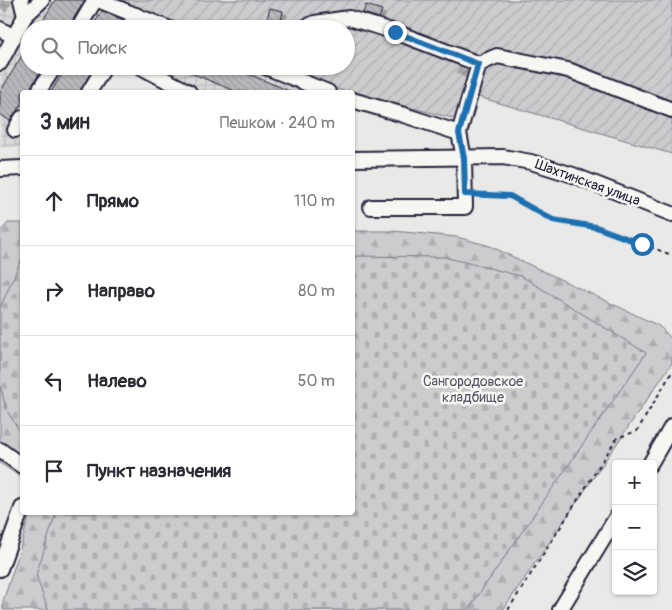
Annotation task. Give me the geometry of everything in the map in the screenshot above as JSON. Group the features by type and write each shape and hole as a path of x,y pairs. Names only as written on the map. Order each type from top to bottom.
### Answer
{"street":[{"path":"21,0 25,16"},
{"path":"23,20 42,0"},
{"path":"84,20 97,0 148,20"},
{"path":"133,20 136,15"},
{"path":"335,20 349,18 395,32 478,64 497,56 568,70 672,110"},
{"path":"0,63 20,26"},
{"path":"0,29 14,37"},
{"path":"371,207 465,207 464,158 459,133 478,64"},
{"path":"39,90 48,75"},
{"path":"90,90 99,75"},
{"path":"156,75 185,90"},
{"path":"286,75 323,90"},
{"path":"355,101 459,133"},
{"name":"Шахтинская улица","path":"355,159 503,157 531,162 574,175 672,214"},
{"path":"0,169 20,168"},
{"path":"652,460 672,426"},
{"path":"0,450 20,465"},
{"path":"0,570 20,514"},
{"path":"560,610 612,525"}],"path":[{"path":"465,194 510,196 553,220 596,227 672,255"},
{"path":"508,610 617,438 637,432 672,372"}],"shaded area":[{"path":"0,0 111,0 161,20 20,20 20,75 111,75 101,90 20,90 20,147 0,148"},
{"path":"152,75 302,75 337,89 337,90 193,90"}],"green space":[{"path":"111,0 672,0 672,154 472,95 464,121 355,94 355,90 337,89 302,75 355,75 355,20 161,20"},
{"path":"8,223 20,223 20,477 0,463 0,232"},
{"name":"Сангородовское кладбище","path":"355,231 392,231 457,237 490,246 659,326 672,339 672,363 503,610 3,610 3,601 29,515 355,515"},
{"name":"Сангородовское кладбище","path":"355,256 444,257 521,276 646,353 468,610 48,610 36,575 55,515 355,515"},
{"path":"20,263 20,432 6,409 0,384 0,308"}],"building":[{"path":"55,0 85,0 73,20 43,20"},
{"path":"366,5 382,10 379,18 363,13"},
{"path":"270,8 283,11 281,20 267,18"},
{"path":"102,11 123,20 96,20"},
{"path":"20,59 20,75 38,75 30,90 20,90 20,106 10,121 0,114 0,92"},
{"path":"61,75 89,75 80,90 52,90"},
{"path":"196,75 251,75 287,90 232,90"}],"route":[{"path":"395,32 478,64 459,133 464,158 465,194 510,196 553,220 596,227 642,244"}]}
